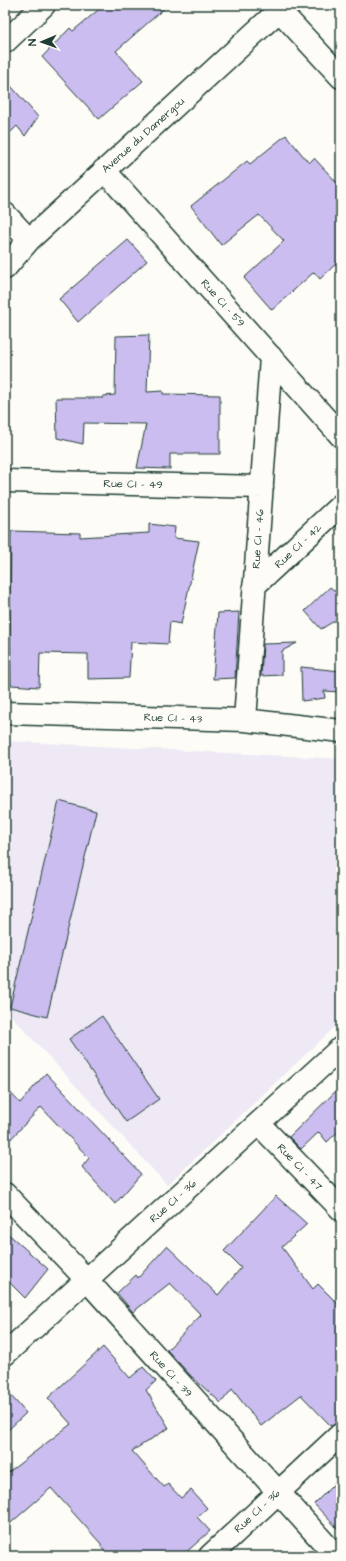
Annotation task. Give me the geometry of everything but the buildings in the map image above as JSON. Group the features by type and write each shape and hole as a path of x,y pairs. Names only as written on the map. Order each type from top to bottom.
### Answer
{"street":[{"path":"5,42 44,5"},
{"path":"282,8 341,77"},
{"name":"Avenue du Damergou","path":"5,268 29,240 282,8"},
{"name":"Rue CI - 59","path":"104,170 341,436"},
{"path":"5,214 29,240"},
{"name":"Rue CI - 46","path":"245,720 271,357"},
{"name":"Rue CI - 49","path":"5,481 262,487"},
{"name":"Rue CI - 42","path":"254,586 341,506"},
{"name":"Rue CI - 43","path":"5,713 245,720 341,731"},
{"name":"Rue CI - 36","path":"5,1354 341,1048"},
{"name":"Rue CI - 47","path":"259,1124 341,1209"},
{"name":"Rue CI - 39","path":"5,1194 86,1279 336,1556"},
{"name":"Rue CI - 36","path":"210,1556 341,1434"}],"shaded area":[{"path":"5,741 341,759 341,1021 167,1185 5,1009"}]}
